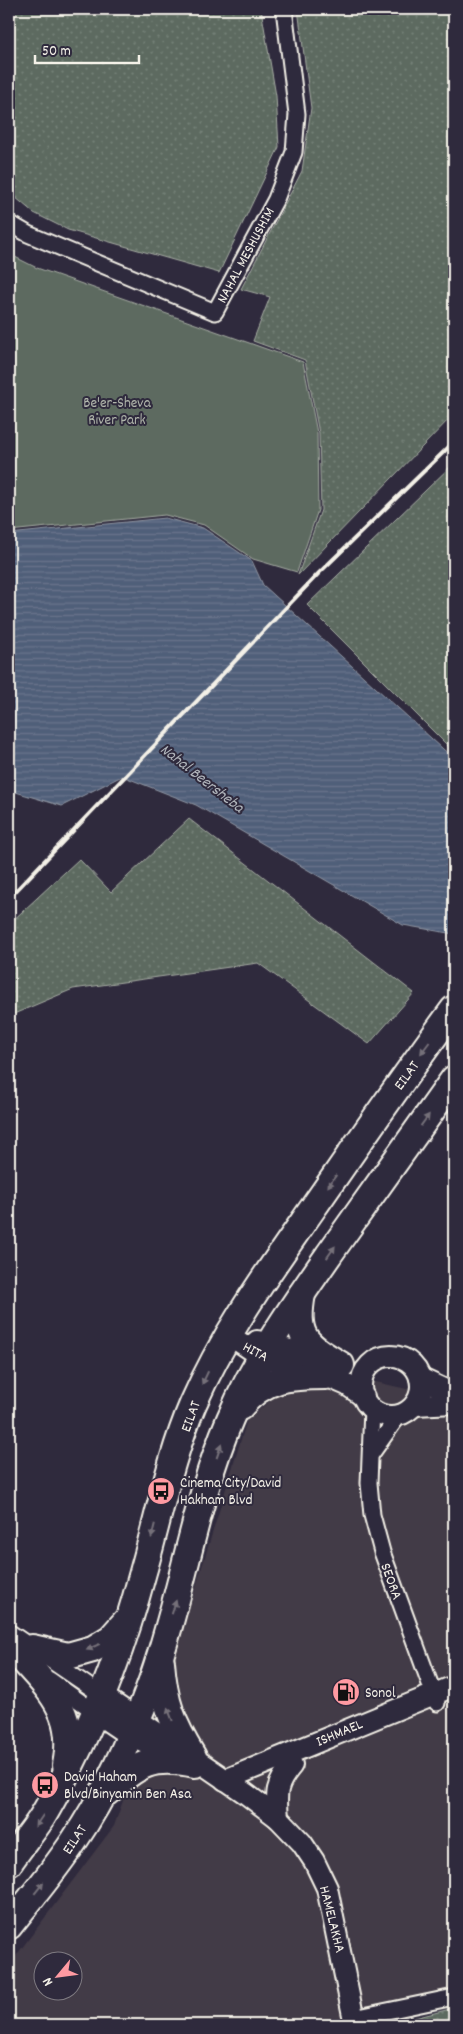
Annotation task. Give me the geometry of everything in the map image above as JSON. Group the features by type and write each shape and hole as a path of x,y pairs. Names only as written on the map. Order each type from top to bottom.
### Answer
{"highway":[{"name":"EILAT","path":"9,1863 41,1818 64,1778 99,1705 116,1662 144,1572 163,1492 192,1406 208,1370 275,1262 405,1075 454,1009"},
{"name":"EILAT","path":"9,1926 74,1840 99,1799 133,1727 160,1654 182,1583 201,1503 229,1421 266,1350 303,1292 454,1079"},
{"path":"303,1292 298,1314 300,1330 308,1343 333,1370"},
{"path":"229,1421 256,1390 272,1382 288,1377 333,1370"},
{"path":"21,1651 68,1656 93,1649 111,1638 130,1616"},
{"path":"21,1651 50,1689 63,1711 68,1734 68,1754 64,1778"},
{"path":"160,1654 165,1699 180,1736 212,1772"},
{"path":"99,1799 131,1771 157,1760 165,1760 212,1772"}],"street":[{"name":"NAHAL MESHUSHIM","path":"9,223 54,245 215,312 276,199 294,152 297,114 284,9"},
{"name":"HITA","path":"228,1335 266,1350 333,1370 370,1365 383,1357 398,1357 412,1365 420,1378 454,1394"},
{"path":"368,1403 362,1383 366,1370 370,1365"},
{"name":"HITA","path":"333,1370 347,1385 385,1415 454,1403"},
{"path":"371,1455 420,1392 420,1378"},
{"name":"SEORA","path":"368,1403 372,1515 382,1552 441,1697"},
{"path":"9,1632 21,1651 99,1705"},
{"name":"ISHMAEL","path":"212,1772 292,1765 441,1697 454,1686"},
{"name":"ISHMAEL","path":"212,1772 441,1697"},
{"name":"HAMELAKHA","path":"99,1705 133,1727 212,1772 278,1818 302,1843 328,1888 355,2022"},
{"path":"278,1818 277,1798 280,1780 292,1765"},
{"path":"355,2022 454,1997"}],"shaded area":[{"path":"367,1380 442,1397 454,1403 454,2003 364,2023 364,2025 9,2025 9,1965 114,1826 177,1648 247,1420 280,1392 324,1382"}],"green space":[{"path":"9,9 261,9 276,96 279,147 219,273 68,230 34,213 9,192"},
{"path":"298,9 454,9 454,414 298,575 321,510 319,433 305,360 253,341 270,297 241,289 302,171 311,108"},
{"name":"Be'er-Sheva River Park","path":"9,254 37,268 303,362 317,433 318,510 297,572 253,559 204,525 165,515 9,531"},
{"path":"454,463 454,752 307,605"},
{"path":"189,819 414,993 369,1044 258,963 73,989 9,1016 9,924 79,859 111,892"},
{"path":"454,2008 454,2025 387,2025"}],"water":[{"name":"Nahal Beersheba","path":"165,518 203,528 252,561 263,585 454,759 454,934 403,925 196,805 122,776 62,806 9,790 9,534"}],"railway":[{"path":"9,898 319,573 454,442"}],"place":[{"name":"Cinema City/David Hakham Blvd","path":"161,1491"},
{"name":"Sonol","path":"346,1692"},
{"name":"David Haham Blvd/Binyamin Ben Asa","path":"45,1785"}]}
